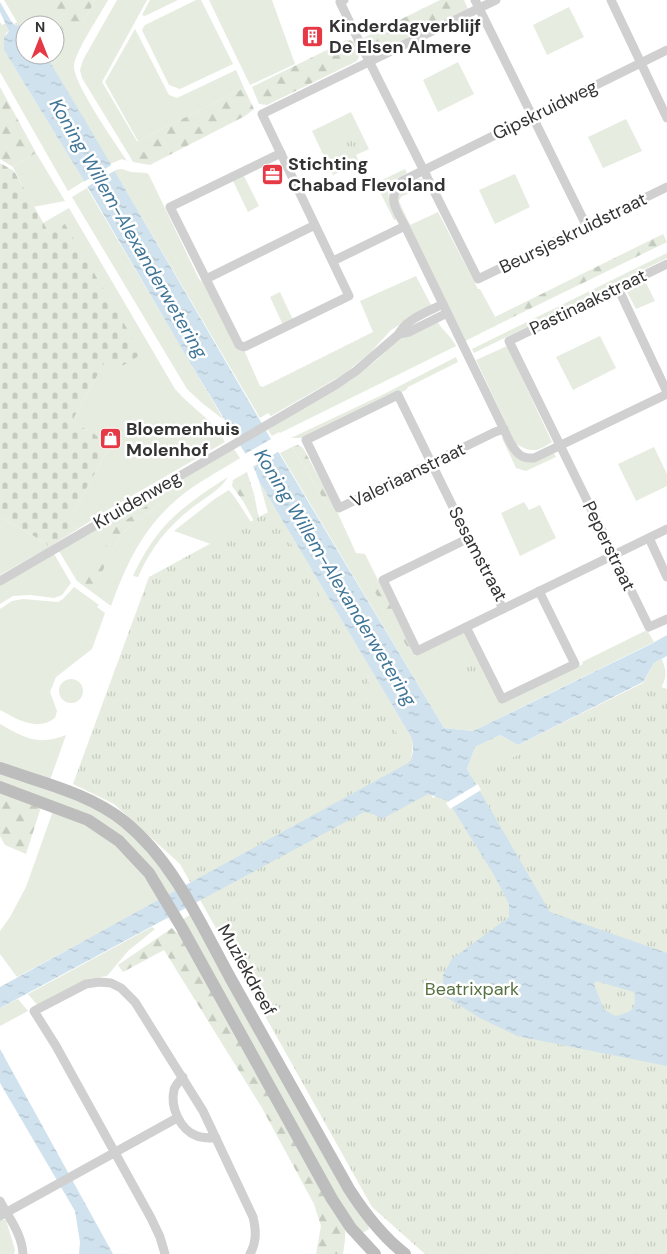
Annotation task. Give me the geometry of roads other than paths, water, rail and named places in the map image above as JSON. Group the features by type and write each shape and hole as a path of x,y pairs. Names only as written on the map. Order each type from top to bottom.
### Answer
{"main road":[{"name":"Muziekdreef","path":"0,768 77,795 105,809 123,821 156,852 175,879 349,1189 366,1216 390,1242 405,1254"},
{"name":"Muziekdreef","path":"0,787 88,820 119,841 149,873 182,928 332,1199 351,1228 376,1254"},
{"path":"376,1254 390,1242"}],"street":[{"path":"281,153 170,207 239,344 244,347 349,296 316,225 281,153 262,114 369,61 477,4 496,0"},
{"path":"611,0 667,118"},
{"path":"341,1 423,169"},
{"path":"477,4 587,227"},
{"name":"Gipskruidweg","path":"667,50 423,169 402,181 394,190 393,202 518,454 527,459 534,458 667,393"},
{"name":"Beursjeskruidstraat","path":"423,169 478,279 667,187"},
{"path":"206,279 316,225"},
{"path":"333,261 405,226"},
{"name":"Pastinaakstraat","path":"509,341 667,264"},
{"path":"618,288 667,393"},
{"name":"Kruidenweg","path":"399,335 402,328 409,322 443,304"},
{"name":"Kruidenweg","path":"0,581 350,376 399,335 447,313"},
{"name":"Peperstraat","path":"509,341 649,627 667,619"},
{"name":"Valeriaanstraat","path":"398,395 306,440 339,508 504,429"},
{"name":"Sesamstraat","path":"398,395 503,609 667,528"},
{"path":"469,538 383,580 417,651 503,609"},
{"path":"649,538 667,577"},
{"path":"466,627 502,700 575,664 539,591"},
{"path":"165,1254 152,1218 34,1011 86,984 111,983 122,988 135,1002 204,1111 253,1217 256,1230 255,1242 250,1254"},
{"path":"183,1077 174,1088 173,1105 177,1118 182,1125 196,1136 216,1138"},
{"path":"3,1214 177,1118"},
{"path":"0,1201 3,1214 15,1227 22,1243 23,1254"}],"water":[{"name":"Koning Willem-Alexanderwetering","path":"0,2 15,25 15,65 52,65 279,453 444,728 473,731 667,635 667,656 654,663 643,682 518,745 500,735 475,747 467,769 550,912 667,953 667,1066 517,1036 480,1018 446,997 443,990 443,975 452,959 509,917 509,904 494,875 448,801 428,794 382,819 364,812 0,1008 0,987 408,763 411,760 413,751 411,737 84,181 4,50 4,38 9,31 0,12","holes":["596,981 634,992 635,1003 630,1011 616,1016 604,1010 594,984"]},
{"path":"0,1049 113,1254 79,1254 80,1242 75,1211 0,1083"}],"place":[{"name":"Kinderdagverblijf De Elsen Almere","path":"313,36"},
{"name":"Stichting Chabad Flevoland","path":"272,174"},
{"name":"Bloemenhuis Molenhof","path":"110,439"}],"park label":[{"name":"Beatrixpark","path":"472,989"}]}
